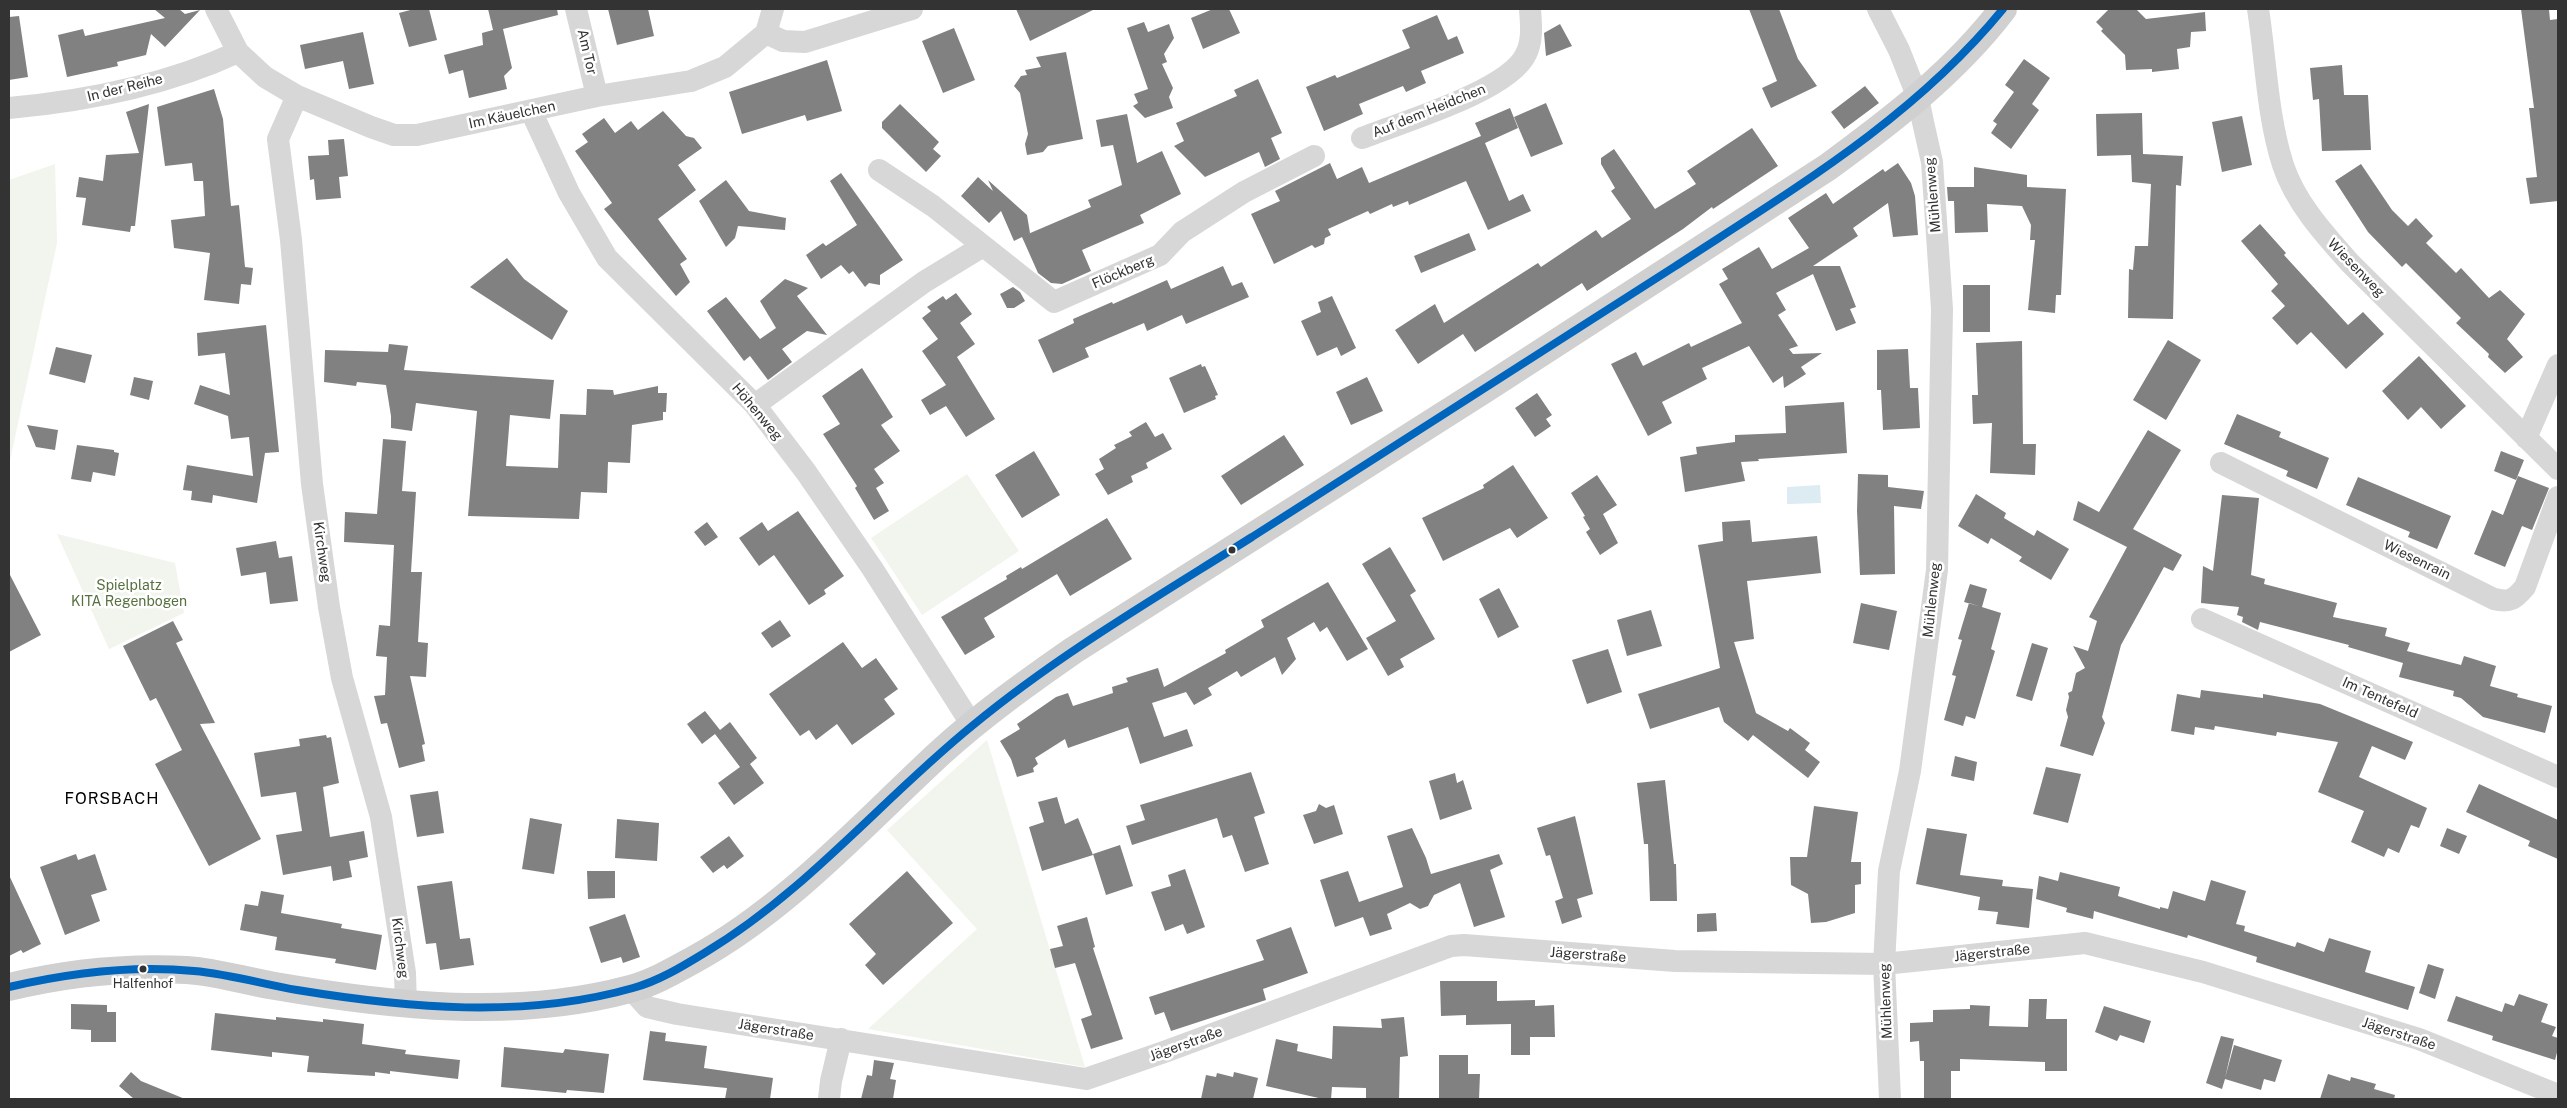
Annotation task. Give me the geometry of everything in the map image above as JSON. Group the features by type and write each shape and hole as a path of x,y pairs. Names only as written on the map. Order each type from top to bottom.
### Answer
{"main road":[{"path":"9,986 79,975 124,971 188,970 274,986 406,1005 538,1006 630,989 677,969 713,949 764,914 972,726 1020,687 1074,650 1485,389 1828,167 1918,98 1954,66 2002,9"}],"street":[{"path":"216,9 238,52"},
{"name":"Am Tor","path":"576,9 597,96"},
{"path":"773,9 766,33 783,41 805,42 912,9"},
{"name":"Auf dem Heidchen","path":"1362,138 1481,92 1515,70 1526,54 1532,35 1530,9"},
{"name":"Mühlenweg","path":"1878,9 1899,50 1918,98 1932,162 1942,309 1937,570 1910,771 1889,871 1884,964 1890,1099"},
{"name":"Wiesenweg","path":"2258,9 2271,105 2283,166 2315,222 2350,263 2558,469"},
{"name":"Im Käuelchen","path":"238,52 265,77 296,96 335,114 394,134 417,135 597,96 691,81 725,67 766,33"},
{"name":"In der Reihe","path":"9,108 65,103 135,86 211,65 238,52"},
{"name":"Kirchweg","path":"296,96 278,140 291,240 312,484 329,607 342,678 381,817 404,973 406,1005"},
{"name":"Höhenweg","path":"531,111 569,193 607,258 755,405 806,472 872,568 972,726"},
{"name":"Flöckberg","path":"879,170 933,206 1054,302 1160,255 1182,232 1244,192 1314,156"},
{"path":"755,405 924,282 984,246"},
{"path":"2526,438 2558,365"},
{"name":"Wiesenrain","path":"2221,463 2494,599 2505,602 2516,599 2525,587 2558,497"},
{"name":"Im Tentefeld","path":"2202,619 2558,777"},
{"name":"Jägerstraße","path":"630,989 647,1007 1086,1079 1173,1049 1451,946 1464,944 1676,961 1884,964 2085,943 2203,972 2419,1039 2558,1095"},
{"path":"829,1099 830,1081 841,1040"}],"green space":[{"path":"55,164 57,243 9,465 9,180"},
{"path":"967,474 1019,551 922,615 871,538"},
{"name":"Spielplatz KITA Regenbogen","path":"57,534 175,563 184,613 109,649"},
{"path":"987,740 1085,1067 868,1029 977,929 887,830"}],"shaded area":[{"path":"1820,485 1821,503 1787,504 1787,487"}],"building":[{"path":"154,9 179,9 185,14 200,10 165,47 151,34 146,55 117,62 118,66 67,77 58,35 83,29 85,36 165,18"},
{"path":"414,9 429,9 437,40 409,47 399,13"},
{"path":"488,9 557,9 558,15 503,29 512,68 504,76 507,89 469,98 463,70 449,74 444,55 483,45 482,33 493,30"},
{"path":"608,9 648,9 654,36 617,45"},
{"path":"1016,9 1095,9 1030,41"},
{"path":"1213,9 1229,9 1240,33 1203,49 1191,18"},
{"path":"1749,9 1779,9 1798,59 1817,86 1771,108 1762,88 1777,81"},
{"path":"2109,9 2136,9 2146,19 2205,12 2206,31 2191,32 2190,47 2177,49 2179,69 2152,72 2152,69 2126,70 2125,55 2101,31 2103,29 2096,22"},
{"path":"2521,9 2549,9 2550,20 2558,19 2558,201 2530,204 2526,178 2537,177 2529,108 2534,108"},
{"path":"1437,15 1448,40 1457,36 1464,53 1421,71 1426,83 1406,92 1403,86 1359,104 1363,114 1324,131 1306,87 1335,75 1337,78 1410,48 1402,30"},
{"path":"19,16 28,77 9,80 9,17"},
{"path":"1144,22 1148,32 1169,24 1174,38 1164,54 1167,62 1162,64 1173,88 1169,97 1173,108 1145,118 1133,106 1138,103 1134,94 1148,89 1127,28"},
{"path":"1560,24 1572,46 1546,56 1544,33"},
{"path":"954,28 975,80 943,93 922,41"},
{"path":"363,32 374,84 349,89 343,61 305,69 300,45"},
{"path":"1066,52 1083,139 1048,146 1043,152 1027,155 1025,144 1028,134 1020,93 1014,86 1021,76 1027,75 1025,70 1041,67 1036,57"},
{"path":"2024,59 2050,78 2032,104 2039,110 2011,149 1991,133 1997,124 1993,121 2014,92 2005,85"},
{"path":"827,60 842,111 807,121 805,115 742,134 729,92"},
{"path":"2342,65 2344,95 2368,95 2371,150 2322,151 2319,99 2313,100 2310,68"},
{"path":"1258,79 1282,133 1271,138 1280,159 1265,167 1259,152 1205,177 1174,146 1184,141 1176,123 1237,96 1234,90"},
{"path":"1865,86 1879,103 1844,129 1831,112"},
{"path":"214,89 223,119 231,206 239,205 245,267 253,268 251,285 241,284 239,304 204,300 210,253 174,248 171,220 205,216 203,181 194,181 192,163 165,166 157,107"},
{"path":"1546,103 1563,144 1531,157 1514,117"},
{"path":"149,104 135,226 131,226 130,232 82,225 86,198 76,197 79,177 103,181 106,155 139,153 126,112"},
{"path":"900,104 939,142 933,149 941,156 926,172 882,128 882,122"},
{"path":"1510,108 1518,128 1485,143 1509,201 1523,194 1531,211 1488,230 1466,181 1409,205 1408,201 1393,207 1392,204 1370,214 1368,211 1328,229 1331,235 1325,238 1324,244 1315,248 1312,245 1274,264 1251,214 1280,201 1275,191 1330,163 1337,179 1362,167 1369,183 1481,136 1475,123"},
{"path":"663,111 686,136 694,138 702,148 678,165 696,190 658,219 687,259 680,264 690,282 676,296 604,209 612,203 575,151 588,142 582,134 604,118 615,133 631,121 638,130"},
{"path":"2142,113 2143,154 2183,156 2181,186 2176,185 2173,319 2128,318 2129,269 2133,270 2135,246 2148,246 2151,184 2132,182 2131,155 2097,156 2096,114"},
{"path":"1127,114 1137,163 1162,151 1181,194 1140,215 1144,223 1082,250 1091,271 1062,284 1051,283 1038,273 1022,237 1014,241 1001,211 989,223 961,196 978,177 993,191 988,180 1027,215 1030,233 1028,234 1091,207 1088,200 1122,185 1113,145 1101,147 1096,120"},
{"path":"2242,116 2252,165 2222,172 2212,122"},
{"path":"1752,128 1778,166 1713,209 1712,207 1683,229 1587,291 1582,283 1475,352 1463,334 1418,364 1395,330 1435,304 1444,323 1538,263 1541,267 1596,230 1602,238 1631,219 1611,191 1615,188 1601,164 1601,158 1614,149 1655,209 1696,184 1687,171"},
{"path":"344,139 348,176 339,177 341,198 316,200 314,179 310,180 308,156 329,155 328,140"},
{"path":"1898,163 1911,183 1915,196 1918,235 1893,237 1888,203 1853,228 1858,236 1813,266 1840,266 1856,307 1850,309 1856,323 1836,331 1813,274 1776,293 1786,310 1778,315 1798,346 1789,349 1793,354 1822,353 1801,367 1806,374 1784,388 1783,376 1773,383 1749,346 1702,368 1707,379 1662,402 1672,423 1648,436 1611,364 1636,352 1643,366 1689,343 1691,347 1742,323 1719,284 1728,279 1722,269 1759,247 1772,269 1809,248 1788,218 1826,193 1833,204 1883,169 1885,172"},
{"path":"2361,164 2392,210 2408,226 2416,218 2433,236 2426,243 2456,273 2461,268 2489,298 2500,290 2525,314 2507,339 2523,357 2505,373 2488,357 2489,354 2456,323 2461,318 2406,263 2402,267 2368,232 2335,181"},
{"path":"1974,167 2027,175 2027,187 2066,189 2061,295 2056,295 2055,313 2028,310 2035,240 2030,240 2031,225 2022,206 1987,204 1988,232 1955,233 1954,201 1948,201 1947,187 1974,187"},
{"path":"841,173 903,260 880,275 880,285 869,283 865,287 853,271 849,274 841,265 821,279 806,255 823,243 826,246 857,225 830,181"},
{"path":"726,180 749,211 786,218 785,230 738,226 735,238 726,247 699,201"},
{"path":"2260,224 2286,253 2284,255 2348,325 2363,312 2384,334 2346,369 2311,332 2297,345 2272,318 2285,306 2271,291 2278,284 2241,241"},
{"path":"1469,233 1476,250 1421,273 1414,256"},
{"path":"507,258 524,279 568,311 552,340 470,287"},
{"path":"1223,266 1232,286 1242,282 1249,297 1186,324 1182,315 1147,331 1144,323 1085,348 1089,357 1053,373 1038,340 1074,323 1073,319 1167,280 1171,289"},
{"path":"785,279 808,288 797,296 827,335 807,331 782,349 792,362 768,380 750,356 744,361 707,311 726,297 760,339 776,328 760,301"},
{"path":"1963,285 1990,285 1990,332 1963,332"},
{"path":"1013,287 1020,292 1025,301 1014,308 1007,308 1000,294"},
{"path":"956,293 972,314 960,323 975,344 957,357 995,419 966,437 946,406 930,415 921,400 946,385 922,351 938,339 922,318 931,311 927,307 943,296 946,300"},
{"path":"1332,296 1356,348 1341,356 1337,347 1317,356 1301,321 1321,312 1318,302"},
{"path":"266,325 279,452 265,453 257,503 213,495 212,503 191,500 192,491 183,490 187,465 253,476 249,437 231,439 228,416 194,404 200,385 230,395 225,353 198,356 197,333"},
{"path":"2168,340 2201,360 2166,420 2133,400"},
{"path":"2022,341 2023,444 2036,444 2035,475 1990,473 1992,423 1973,424 1972,395 1978,395 1976,343"},
{"path":"389,344 408,346 404,370 554,380 550,419 510,415 506,466 558,468 560,414 586,415 587,389 613,390 614,395 658,386 658,393 667,393 666,412 663,412 663,420 632,425 630,463 608,462 607,493 581,492 579,519 468,516 477,411 416,403 412,431 391,428 386,385 357,382 356,386 324,382 325,350 388,352"},
{"path":"56,347 92,355 85,383 49,374"},
{"path":"1908,349 1910,388 1918,388 1920,428 1883,430 1881,390 1877,390 1877,350"},
{"path":"2419,356 2466,406 2441,429 2421,407 2408,420 2382,391"},
{"path":"1201,364 1202,367 1205,366 1218,395 1215,396 1216,399 1184,413 1169,378"},
{"path":"862,368 893,417 881,425 900,451 874,469 884,483 876,488 889,511 874,520 855,488 857,486 823,434 840,424 822,396"},
{"path":"134,377 153,381 149,400 130,395"},
{"path":"1367,377 1383,411 1351,425 1336,392"},
{"path":"1537,393 1552,415 1546,419 1551,426 1535,437 1515,408"},
{"path":"1844,402 1847,453 1758,459 1759,461 1741,462 1745,481 1685,492 1680,457 1697,454 1696,447 1735,442 1735,435 1786,433 1785,406"},
{"path":"2237,414 2281,432 2279,437 2329,458 2317,489 2286,476 2288,471 2224,444"},
{"path":"1146,422 1155,437 1163,433 1172,449 1146,463 1148,468 1131,476 1133,482 1108,495 1095,474 1104,469 1099,459 1116,448 1114,445 1132,436 1129,432"},
{"path":"27,425 58,430 55,450 36,447"},
{"path":"2148,430 2181,450 2133,529 2182,555 2173,571 2164,567 2121,645 2102,717 2105,723 2093,756 2060,746 2068,717 2066,710 2068,693 2072,691 2076,673 2085,668 2073,646 2088,651 2097,621 2089,617 2127,547 2073,520 2078,501 2099,512"},
{"path":"1284,435 1304,465 1241,505 1221,476"},
{"path":"383,439 406,441 402,491 416,492 411,572 422,572 418,642 428,643 426,677 410,676 425,744 422,745 425,761 399,768 387,723 381,724 374,696 385,695 387,657 376,656 379,625 390,626 394,545 344,542 345,512 377,514"},
{"path":"77,445 114,450 114,452 119,453 115,476 93,472 91,482 71,479"},
{"path":"1034,451 1060,495 1022,518 995,475"},
{"path":"2501,451 2524,460 2516,480 2494,471"},
{"path":"1513,465 1548,518 1517,538 1510,528 1443,561 1422,518 1484,488 1483,485"},
{"path":"1858,474 1888,475 1888,487 1924,491 1921,509 1894,506 1895,574 1860,575 1857,511"},
{"path":"1597,475 1617,505 1603,514 1618,543 1600,555 1586,532 1590,529 1583,517 1585,516 1571,493"},
{"path":"2518,476 2549,488 2532,530 2522,526 2505,567 2474,554 2492,510 2503,515"},
{"path":"2358,477 2451,516 2437,549 2408,537 2410,532 2346,505"},
{"path":"1976,494 2006,513 2004,518 2034,536 2037,530 2069,549 2051,580 2019,561 2022,557 1991,538 1988,544 1958,526"},
{"path":"2222,495 2259,498 2251,575 2265,579 2264,584 2337,603 2333,617 2387,628 2385,636 2410,643 2407,651 2461,665 2464,656 2496,666 2490,686 2518,694 2517,697 2552,706 2545,733 2483,717 2461,698 2453,696 2454,691 2399,677 2403,663 2348,647 2349,645 2260,622 2258,630 2242,622 2243,617 2237,615 2239,607 2201,603 2203,566 2213,571"},
{"path":"798,511 844,576 824,590 826,594 809,605 774,555 759,566 739,538 762,522 768,531"},
{"path":"1107,518 1132,559 1070,596 1057,574 984,618 995,637 965,655 941,617 1007,579 1006,576 1021,567 1022,569"},
{"path":"1750,520 1752,542 1817,536 1821,573 1747,581 1754,639 1734,642 1756,713 1788,731 1790,728 1810,743 1805,750 1820,762 1808,778 1753,735 1748,741 1724,722 1719,707 1650,729 1638,694 1720,668 1698,545 1723,541 1722,522"},
{"path":"707,522 718,537 705,546 694,532"},
{"path":"276,541 279,558 292,556 298,601 270,604 266,572 241,576 236,548"},
{"path":"1390,547 1416,591 1410,595 1435,639 1400,659 1404,667 1388,676 1366,638 1396,621 1362,564"},
{"path":"9,573 41,635 9,652"},
{"path":"1328,582 1368,649 1347,661 1327,627 1320,632 1314,622 1287,638 1296,659 1282,675 1275,657 1241,677 1237,671 1208,688 1212,695 1194,705 1186,692 1152,703 1164,737 1187,729 1193,746 1140,764 1128,727 1068,748 1065,739 1035,758 1038,764 1033,768 1034,772 1017,777 1011,759 1000,741 1020,729 1017,724 1056,697 1068,693 1073,706 1113,693 1112,687 1128,682 1126,678 1158,668 1164,687 1226,653 1225,650 1264,627 1261,620"},
{"path":"1970,584 1987,589 1982,607 1964,602"},
{"path":"1499,588 1519,627 1498,638 1479,599"},
{"path":"1861,603 1897,611 1889,650 1853,643"},
{"path":"1969,603 2001,613 1991,649 1995,651 1975,719 1966,716 1963,726 1944,720 1956,676 1952,675 1962,640 1958,639"},
{"path":"1651,610 1662,646 1627,656 1617,620"},
{"path":"780,620 791,636 772,648 761,633"},
{"path":"173,621 183,640 176,643 215,723 200,724 261,839 209,866 155,764 182,750 156,698 150,701 123,646"},
{"path":"843,642 862,668 876,658 898,689 884,699 895,714 852,745 837,724 816,740 809,730 800,736 769,694"},
{"path":"2032,643 2048,648 2032,701 2016,696"},
{"path":"1608,649 1622,692 1587,704 1572,660"},
{"path":"2201,690 2263,698 2263,694 2320,704 2413,742 2405,760 2372,746 2359,777 2427,808 2419,828 2411,825 2399,853 2388,848 2384,857 2351,842 2364,811 2318,792 2338,742 2277,732 2276,736 2215,726 2214,730 2195,727 2194,735 2171,731 2177,694 2200,698"},
{"path":"705,711 720,730 730,722 757,758 750,764 764,783 734,805 718,783 740,767 715,734 702,744 687,724"},
{"path":"326,735 327,738 331,737 339,783 323,787 330,837 364,831 368,857 349,861 352,877 333,881 331,866 283,875 276,835 302,831 296,792 261,797 254,753 300,746 299,739"},
{"path":"1955,756 1977,762 1974,781 1951,776"},
{"path":"2046,767 2081,774 2068,823 2033,814"},
{"path":"1251,772 1265,813 1254,817 1269,864 1245,872 1232,835 1223,838 1217,818 1132,845 1126,826 1145,820 1140,805"},
{"path":"1455,773 1457,783 1463,780 1472,809 1440,820 1429,781"},
{"path":"1665,780 1674,864 1676,864 1677,901 1650,901 1648,844 1644,844 1637,783"},
{"path":"2479,784 2558,820 2558,859 2528,846 2530,841 2466,812"},
{"path":"438,791 444,833 417,837 410,795"},
{"path":"1057,797 1065,824 1078,818 1093,855 1042,871 1029,827 1044,822 1038,802"},
{"path":"1319,804 1326,808 1334,805 1343,834 1314,844 1303,815 1316,811"},
{"path":"1814,806 1858,812 1851,862 1861,862 1861,884 1855,885 1855,913 1826,922 1811,923 1808,894 1791,885 1790,857 1807,857"},
{"path":"1575,816 1593,894 1577,899 1582,917 1562,924 1555,901 1563,898 1550,855 1546,856 1537,828"},
{"path":"530,818 562,824 554,874 522,869"},
{"path":"617,819 659,823 657,861 615,858"},
{"path":"1412,828 1431,874 1499,854 1503,864 1490,870 1505,917 1474,927 1460,883 1434,895 1428,906 1420,909 1410,903 1387,914 1392,929 1370,936 1363,917 1335,927 1320,880 1348,871 1359,902 1403,887 1387,836"},
{"path":"1927,828 1967,834 1960,875 2003,880 2002,886 2033,889 2029,928 1996,924 1998,912 1978,910 1980,897 1916,884"},
{"path":"2447,828 2467,836 2459,854 2440,846"},
{"path":"729,836 744,856 727,869 724,865 713,873 700,857"},
{"path":"1120,845 1133,886 1106,895 1093,854"},
{"path":"76,854 78,860 95,854 107,890 91,895 100,921 65,935 40,867"},
{"path":"1185,869 1205,927 1187,934 1183,924 1165,931 1151,892 1171,886 1168,875"},
{"path":"587,871 615,871 615,898 588,899"},
{"path":"907,871 953,923 883,985 865,965 876,954 849,924"},
{"path":"2060,872 2120,887 2118,896 2160,909 2160,907 2168,909 2173,891 2205,901 2211,880 2246,891 2236,924 2245,926 2244,931 2295,947 2297,942 2324,952 2329,938 2371,951 2365,972 2415,987 2408,1010 2256,962 2257,957 2188,935 2187,938 2094,911 2093,919 2066,912 2067,908 2036,899 2039,876 2058,881"},
{"path":"9,875 41,944 23,953 21,950 9,956"},
{"path":"452,881 460,939 470,938 474,965 440,970 436,943 426,944 417,886"},
{"path":"261,891 284,895 281,913 342,924 341,928 382,935 376,970 335,963 336,959 275,950 277,937 240,930 245,904 258,906"},
{"path":"1716,913 1717,931 1697,932 1697,914"},
{"path":"625,914 640,957 623,963 621,957 601,963 589,927"},
{"path":"1087,917 1095,947 1093,948 1123,1039 1091,1049 1081,1019 1092,1015 1075,963 1055,968 1050,949 1063,946 1057,926"},
{"path":"1291,927 1308,973 1263,989 1266,1000 1171,1031 1164,1012 1155,1015 1149,997 1264,960 1256,940"},
{"path":"2428,964 2444,969 2435,999 2419,993"},
{"path":"1440,981 1497,981 1497,1001 1535,1000 1535,1006 1554,1005 1555,1037 1530,1037 1530,1055 1511,1055 1511,1024 1466,1025 1466,1015 1441,1016"},
{"path":"2519,994 2548,1004 2541,1022 2556,1027 2552,1036 2558,1038 2555,1060 2492,1040 2493,1036 2447,1021 2456,996 2502,1012 2505,1003 2514,1006"},
{"path":"2029,999 2047,999 2046,1019 2067,1019 2067,1071 2045,1071 2045,1062 1960,1059 1960,1071 1951,1071 1951,1099 1924,1099 1924,1061 1920,1061 1919,1041 1910,1042 1910,1023 1933,1022 1933,1010 1970,1009 1970,1005 1990,1006 1989,1026 2028,1027"},
{"path":"71,1004 107,1005 107,1012 116,1012 116,1042 91,1042 91,1030 71,1029"},
{"path":"2104,1006 2151,1021 2144,1043 2120,1035 2117,1041 2095,1032"},
{"path":"215,1013 276,1020 276,1017 323,1022 323,1019 364,1024 362,1044 406,1050 405,1054 460,1060 458,1079 390,1071 390,1074 375,1072 375,1076 307,1072 309,1056 272,1052 272,1057 211,1050"},
{"path":"1404,1017 1408,1056 1400,1057 1399,1099 1366,1099 1366,1088 1332,1087 1331,1099 1323,1099 1266,1086 1276,1039 1298,1044 1297,1051 1332,1059 1333,1026 1382,1028 1381,1019"},
{"path":"650,1031 666,1033 665,1041 707,1046 704,1068 773,1078 770,1099 725,1099 727,1088 643,1080"},
{"path":"2221,1036 2234,1039 2225,1078 2234,1045 2282,1060 2275,1082 2264,1079 2261,1090 2225,1079 2222,1089 2206,1083"},
{"path":"504,1047 563,1053 565,1049 609,1054 604,1093 567,1090 566,1093 501,1087"},
{"path":"1439,1055 1468,1055 1468,1074 1480,1074 1479,1099 1439,1099"},
{"path":"874,1060 894,1063 890,1079 896,1080 893,1099 861,1099 867,1075 872,1076"},
{"path":"131,1072 141,1081 185,1099 134,1099 119,1086"},
{"path":"1234,1072 1258,1078 1253,1099 1201,1099 1206,1075 1216,1077 1217,1073 1233,1077"},
{"path":"2328,1074 2350,1081 2351,1077 2376,1084 2374,1089 2395,1095 2394,1099 2320,1099"}],"transit line":[{"path":"9,987 101,971 171,969 220,974 297,990 381,1002 465,1007 508,1007 592,998 643,985 680,968 743,928 777,901 843,844 939,754 972,726 1039,675 1145,604 1806,181 1890,119 1930,85 1968,49 2003,9"}],"place":[{"name":"Halfenhof","path":"143,969"}],"district":[{"name":"FORSBACH","path":"112,799"}]}
